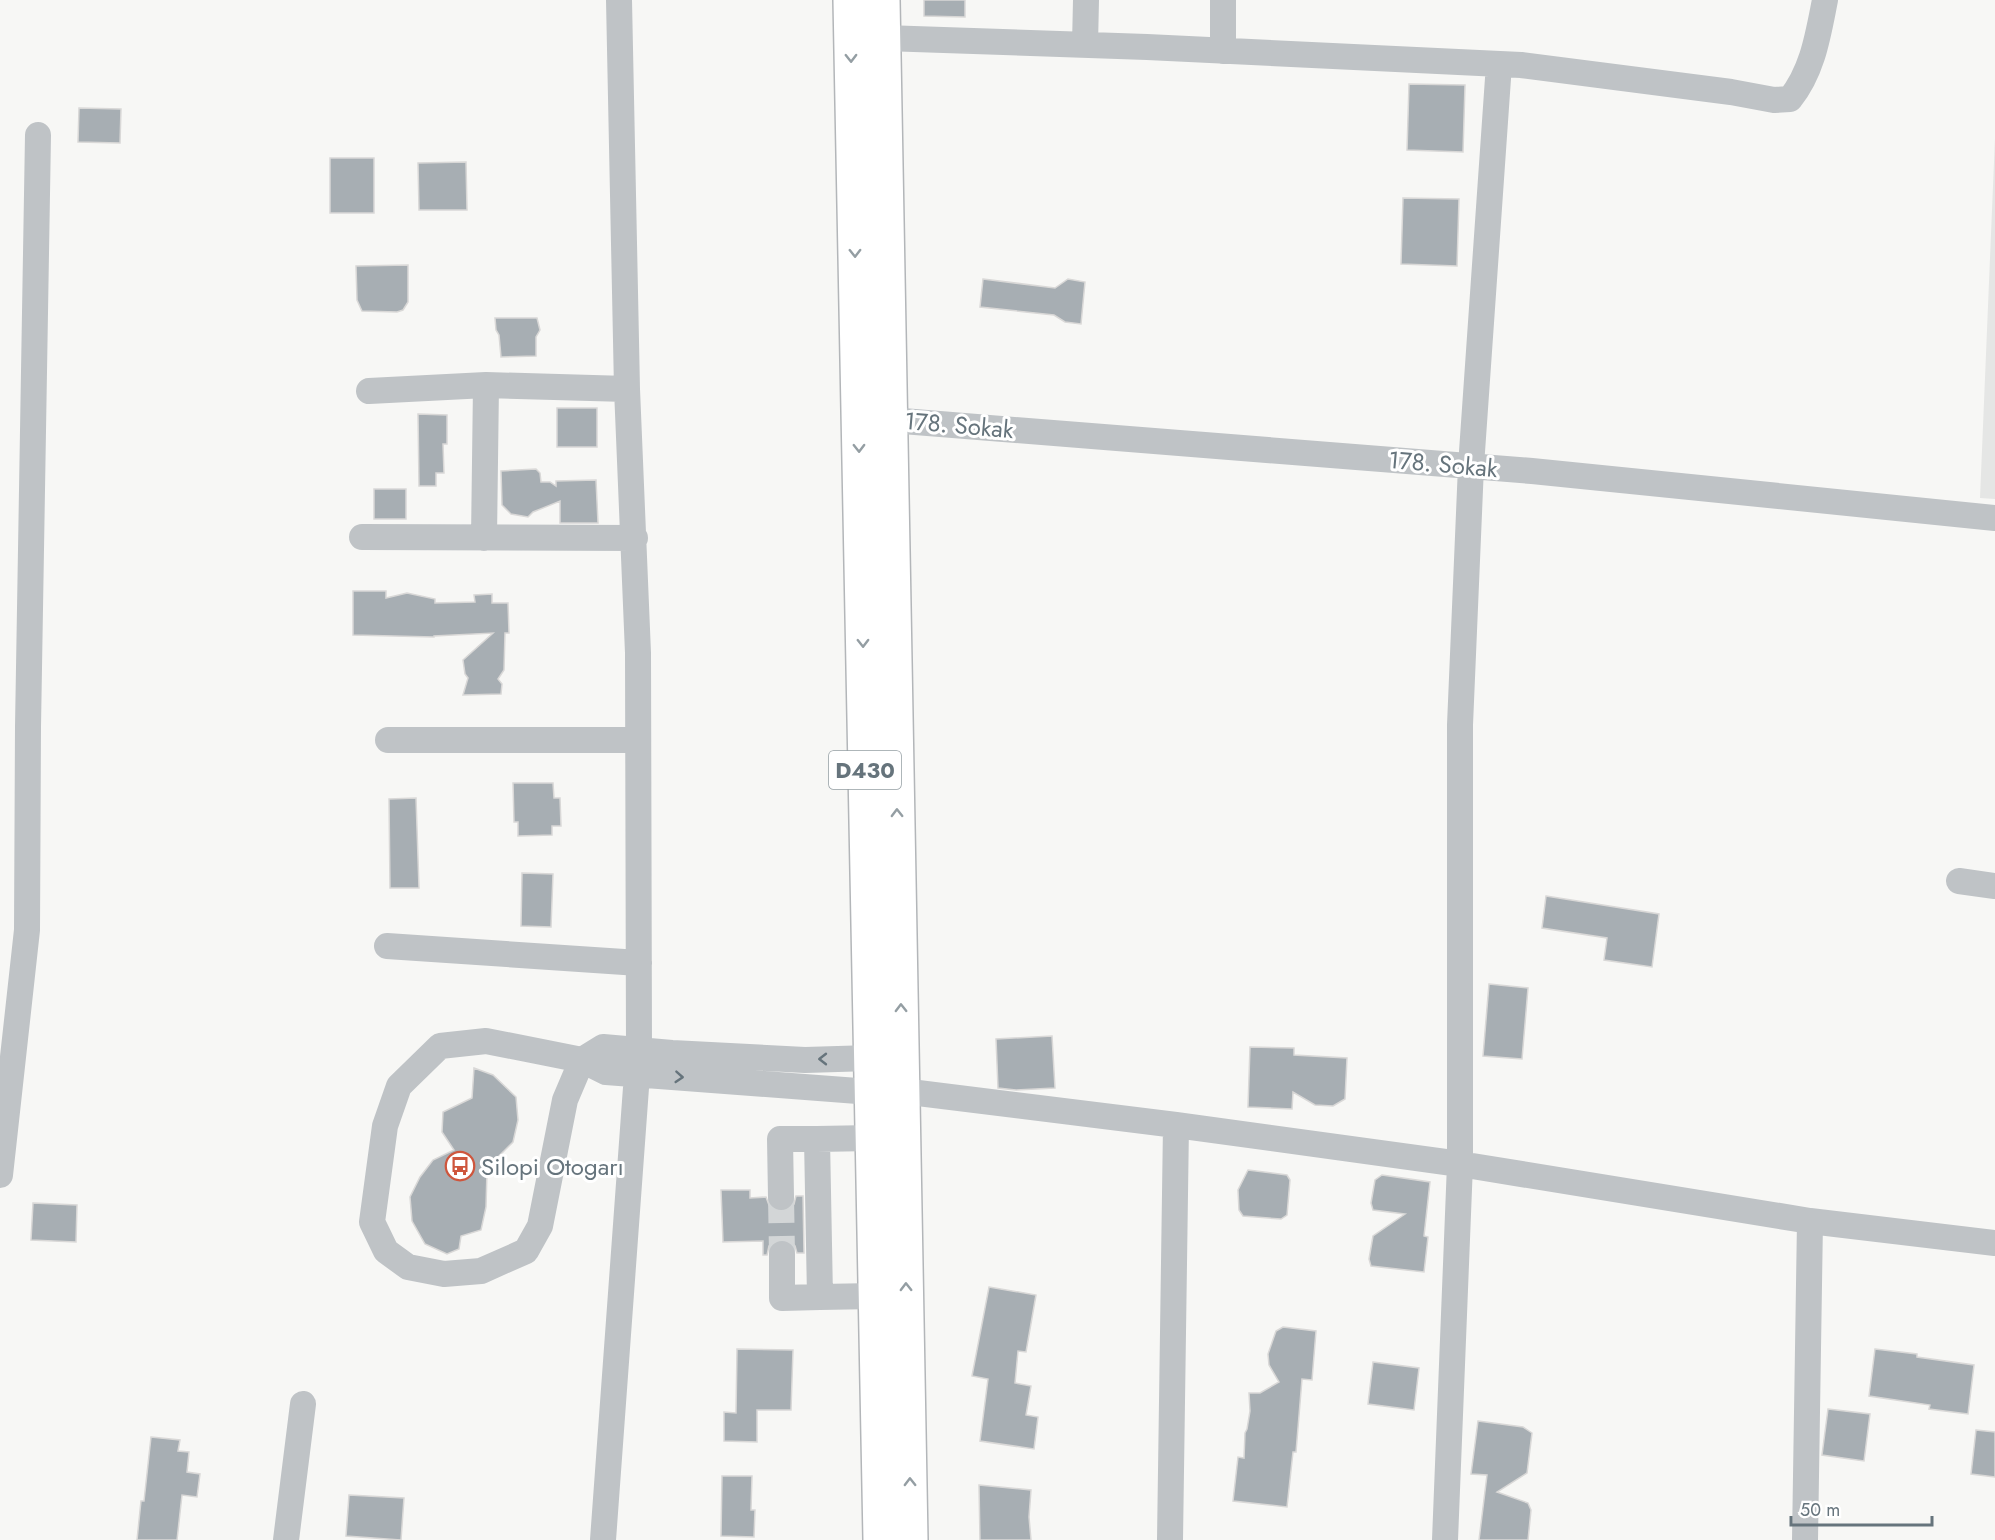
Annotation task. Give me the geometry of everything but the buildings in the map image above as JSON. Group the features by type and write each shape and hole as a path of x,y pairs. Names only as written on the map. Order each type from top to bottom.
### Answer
{"highway":[{"name":"D430","path":"850,0 871,1058 887,1092 911,1540"},
{"name":"D430","path":"879,1540 872,1138 902,1050 883,0"}],"street":[{"path":"603,1540 638,1062 638,652 627,389 619,0"},
{"path":"1085,45 1086,0"},
{"path":"1223,0 1223,51"},
{"path":"884,38 1521,65 1774,100 1790,99 1801,86 1814,56 1826,0"},
{"path":"1444,1540 1460,1164 1460,725 1471,466 1499,64"},
{"path":"0,1175 27,930 28,715 38,135"},
{"path":"369,391 486,385 627,389"},
{"path":"484,538 486,385"},
{"name":"178. Sokak","path":"890,420 1471,466 1995,518"},
{"path":"362,537 634,538"},
{"path":"388,740 638,740"},
{"path":"1959,881 1995,886"},
{"path":"387,946 639,963"},
{"path":"582,1060 565,1100 540,1226 526,1251 481,1271 444,1274 408,1267 386,1251 372,1222 385,1126 399,1086 440,1046 486,1041 582,1060 606,1072 638,1062 871,1058 902,1050"},
{"path":"638,1062 1176,1125 1460,1164 1810,1221 1995,1243"},
{"path":"1170,1540 1176,1125"},
{"path":"781,1197 780,1139 872,1138"},
{"path":"817,1139 820,1297"},
{"path":"1805,1540 1810,1221"},
{"path":"782,1254 782,1298 875,1296"},
{"path":"286,1540 303,1404"}],"shaded area":[{"path":"1995,138 1995,499 1980,498"}],"tunnel":[{"path":"781,1197 782,1254"}],"place":[{"name":"Silopi Otogarı","path":"460,1166"}]}
